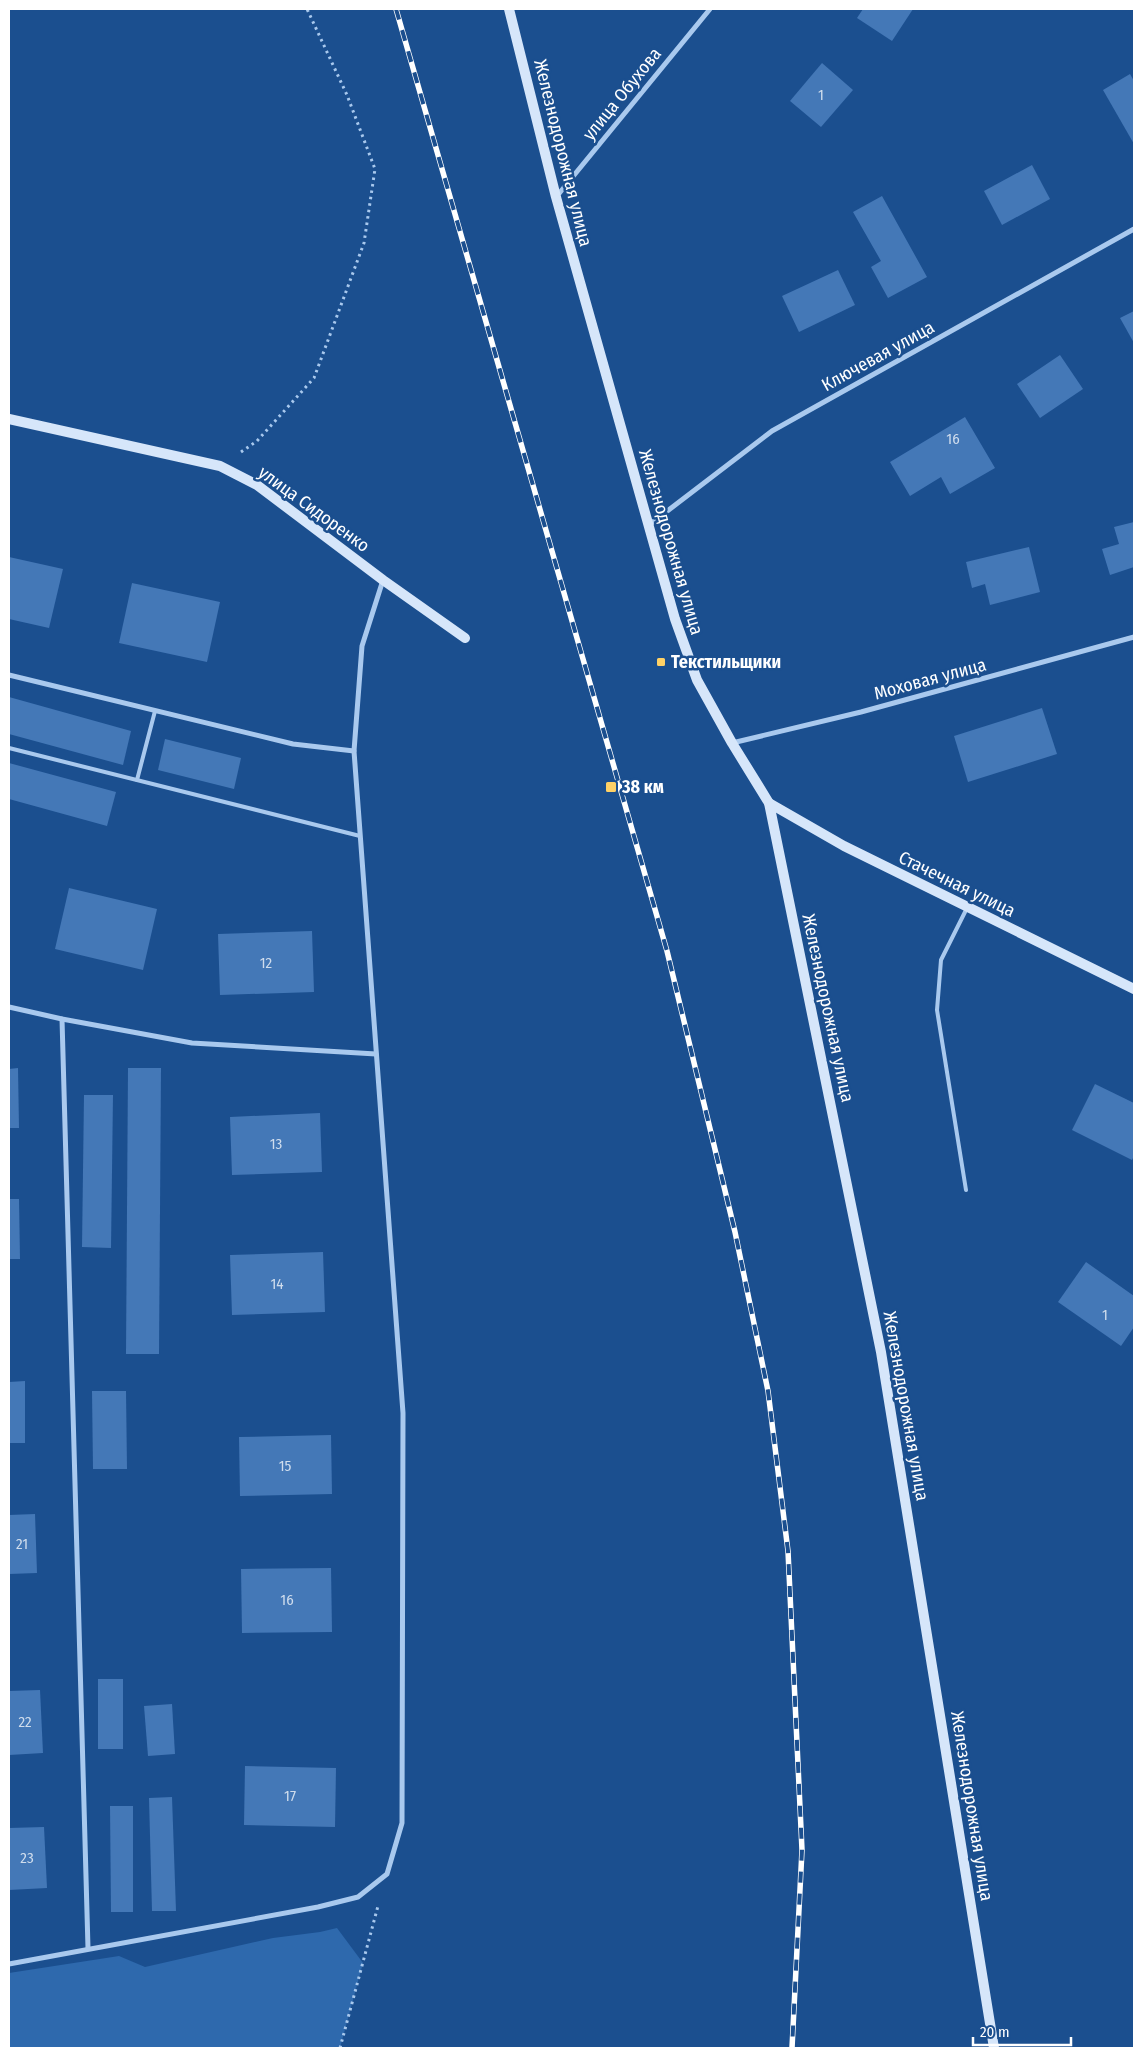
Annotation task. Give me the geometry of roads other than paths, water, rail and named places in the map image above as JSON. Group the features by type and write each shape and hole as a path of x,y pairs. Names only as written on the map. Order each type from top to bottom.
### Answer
{"street":[{"name":"Железнодорожная улица","path":"509,9 556,197 675,619 697,680 732,743 769,803 881,1352 994,2048"},
{"name":"улица Обухова","path":"556,197 710,9"},
{"name":"Ключевая улица","path":"648,526 772,431 1134,229"},
{"name":"улица Сидоренко","path":"9,419 220,466 257,485 383,580 465,638"},
{"path":"9,1964 318,1907 358,1897 387,1874 402,1823 403,1414 354,751 362,646 383,580"},
{"name":"Моховая улица","path":"732,743 860,712 1134,637"},
{"path":"9,675 293,744 354,751"},
{"name":"Стачечная улица","path":"769,803 844,846 1134,988"},
{"path":"9,1007 62,1019 192,1043 376,1054"},
{"path":"62,1019 88,1948"}],"lane":[{"path":"137,780 155,711"},
{"path":"9,748 360,836"},
{"path":"966,1190 937,1010 941,960 967,907"}],"railway":[{"path":"396,9 667,951 735,1232 768,1391 788,1551 802,1850 792,2048"}],"place":[{"name":"Текстильщики","path":"661,662"},
{"name":"38 км","path":"611,787"}]}
